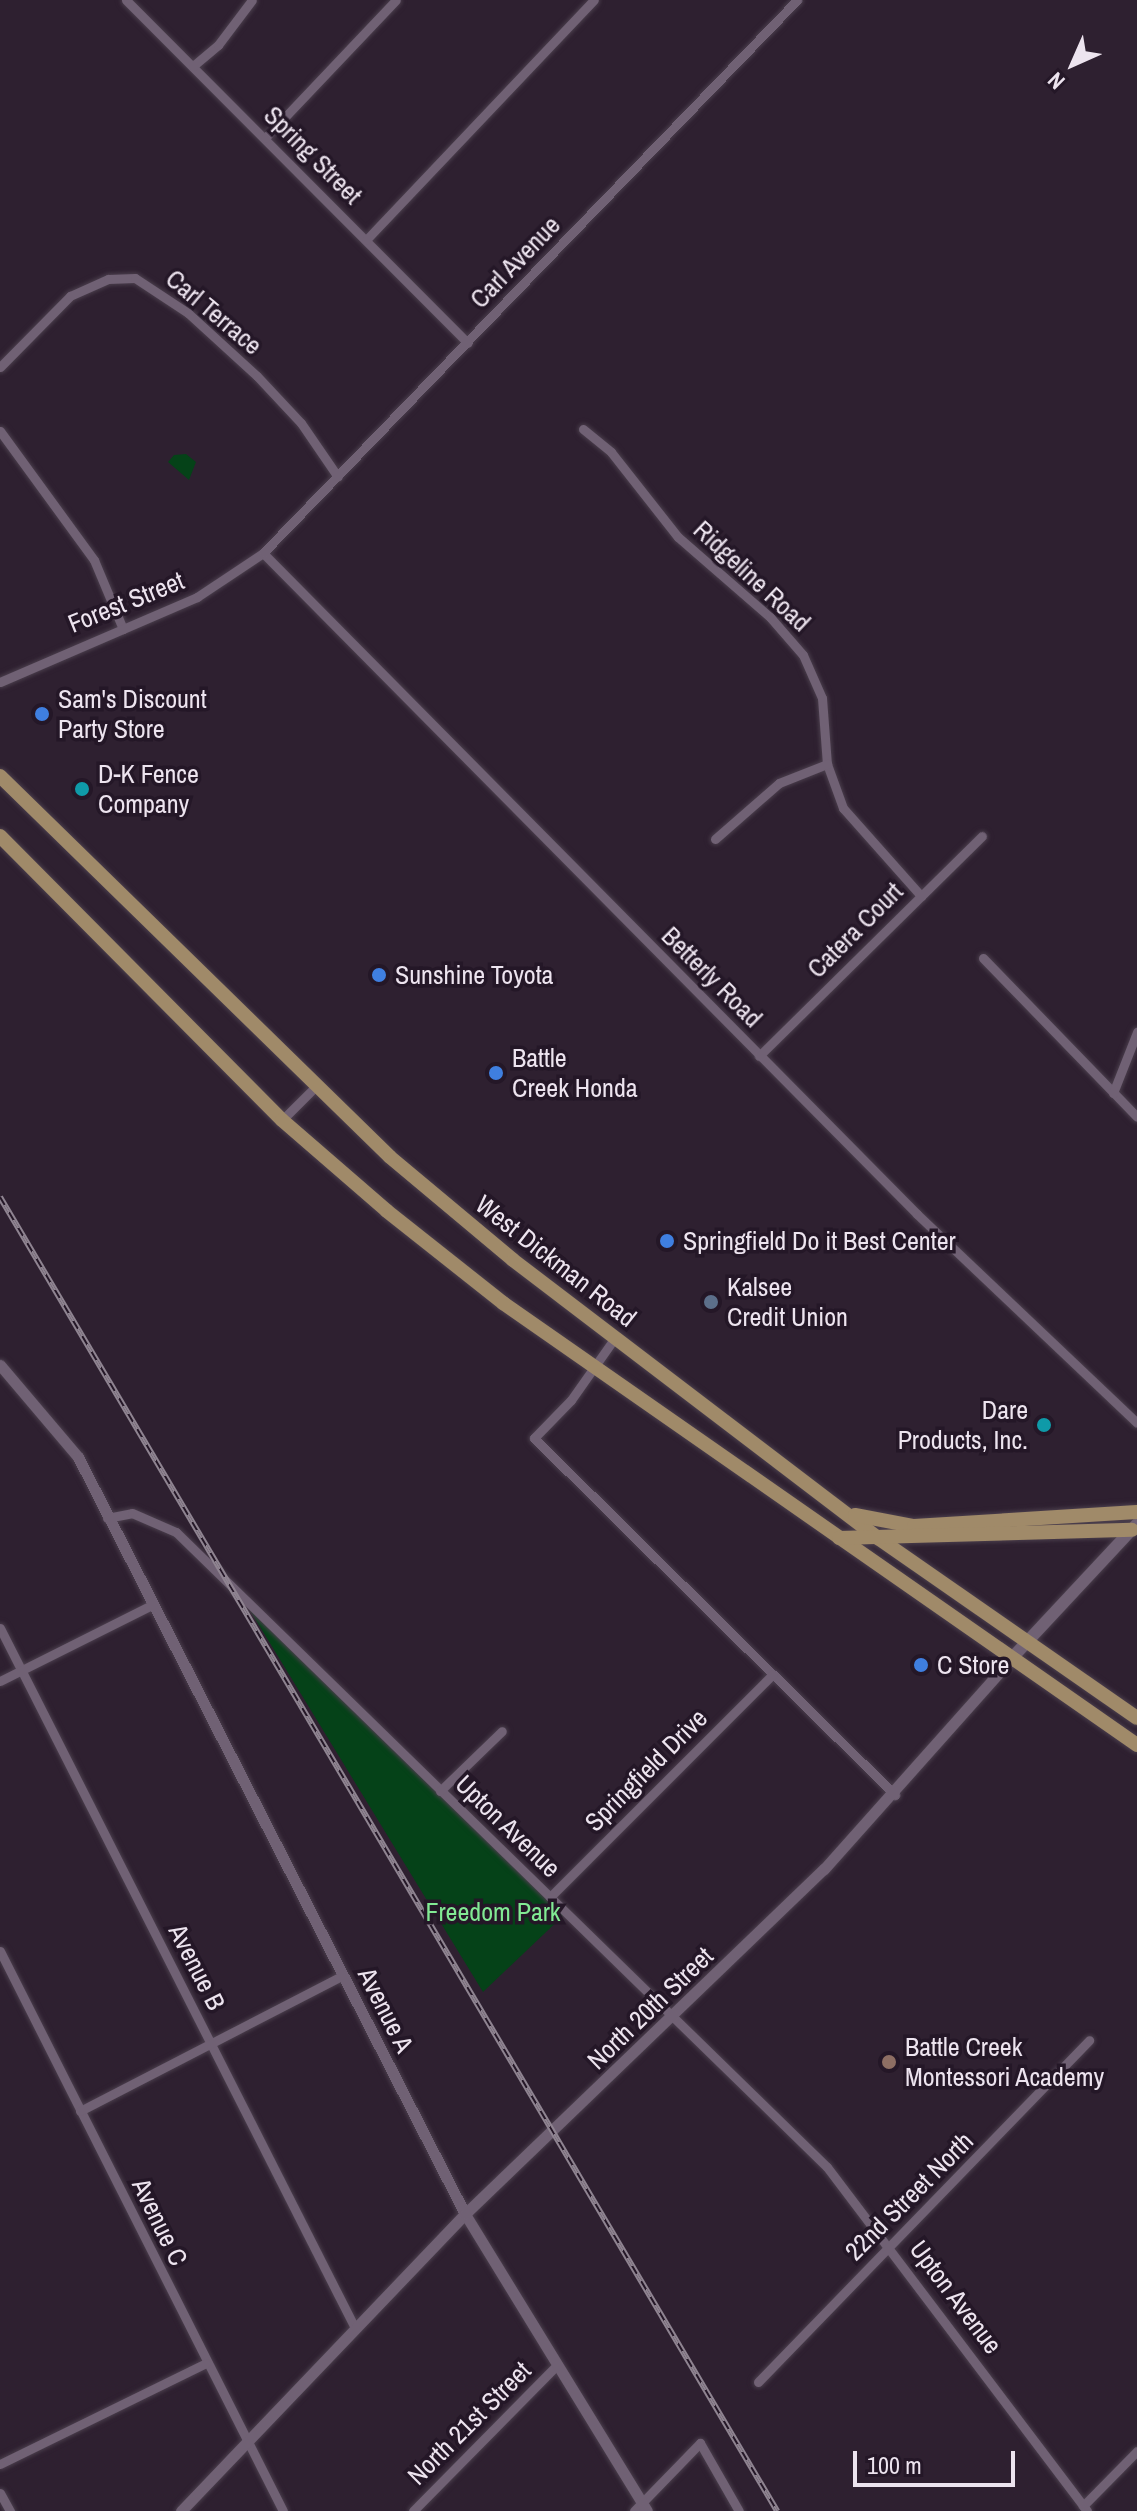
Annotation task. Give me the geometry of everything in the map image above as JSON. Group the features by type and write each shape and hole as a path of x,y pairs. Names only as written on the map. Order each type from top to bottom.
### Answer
{"main road":[{"name":"West Dickman Road","path":"0,776 390,1157 614,1339 878,1538 1137,1718"},
{"path":"0,836 282,1120 387,1211 593,1367 1137,1745"},
{"path":"845,1512 914,1526 1137,1512"},
{"path":"839,1538 1134,1527"},
{"name":"North 20th Street","path":"1012,1658 1134,1527"}],"street":[{"name":"Spring Street","path":"126,0 468,343"},
{"path":"193,66 218,45 252,0"},
{"path":"265,138 396,0"},
{"path":"366,240 594,0"},
{"name":"Carl Avenue","path":"263,553 797,0"},
{"name":"Carl Terrace","path":"0,367 70,296 108,279 135,278 182,308 257,376 301,423 338,477"},
{"name":"Ridgeline Road","path":"583,429 611,452 678,537 770,617 803,655 822,698 827,764 854,825 921,896"},
{"path":"0,431 94,560 123,629"},
{"name":"Forest Street","path":"0,682 224,583 263,553"},
{"name":"Betterly Road","path":"263,553 759,1056 1137,1423"},
{"path":"715,839 779,783 827,764"},
{"name":"Catera Court","path":"759,1056 982,836"},
{"path":"983,958 1137,1117"},
{"path":"1113,1093 1137,1032"},
{"path":"282,1120 316,1086"},
{"path":"614,1339 571,1400 534,1438 895,1795"},
{"path":"0,1365 78,1457 107,1518"},
{"name":"Upton Avenue","path":"107,1518 132,1513 176,1532 827,2167 890,2245 1085,2509"},
{"name":"Avenue A","path":"107,1518 465,2214 641,2508"},
{"path":"0,1681 152,1605"},
{"name":"Avenue B","path":"0,1628 354,2326"},
{"name":"North 20th Street","path":"181,2511 354,2326 465,2214 672,2016 895,1795 1012,1658"},
{"name":"Springfield Drive","path":"550,1897 773,1674"},
{"path":"440,1791 502,1731"},
{"name":"Avenue C","path":"0,1951 283,2511"},
{"path":"80,2111 343,1975"},
{"name":"22nd Street North","path":"758,2382 1089,2040"},
{"path":"0,2464 206,2363"},
{"name":"North 21st Street","path":"413,2511 556,2366"},
{"path":"641,2508 700,2443 739,2511"},
{"path":"1085,2509 1137,2451"},
{"path":"0,2493 10,2511"}],"green space":[{"path":"186,454 196,462 189,480 168,462 174,455"},
{"name":"Freedom Park","path":"246,1604 565,1914 483,1992"}],"railway":[{"path":"0,1197 777,2511"}],"place":[{"name":"Sam's Discount Party Store","path":"42,714"},
{"name":"D-K Fence Company","path":"82,789"},
{"name":"Sunshine Toyota","path":"379,975"},
{"name":"Battle Creek Honda","path":"496,1073"},
{"name":"Springfield Do it Best Center","path":"667,1241"},
{"name":"Kalsee Credit Union","path":"711,1302"},
{"name":"Dare Products, Inc.","path":"1044,1425"},
{"name":"C Store","path":"921,1665"},
{"name":"Battle Creek Montessori Academy","path":"889,2062"}]}
